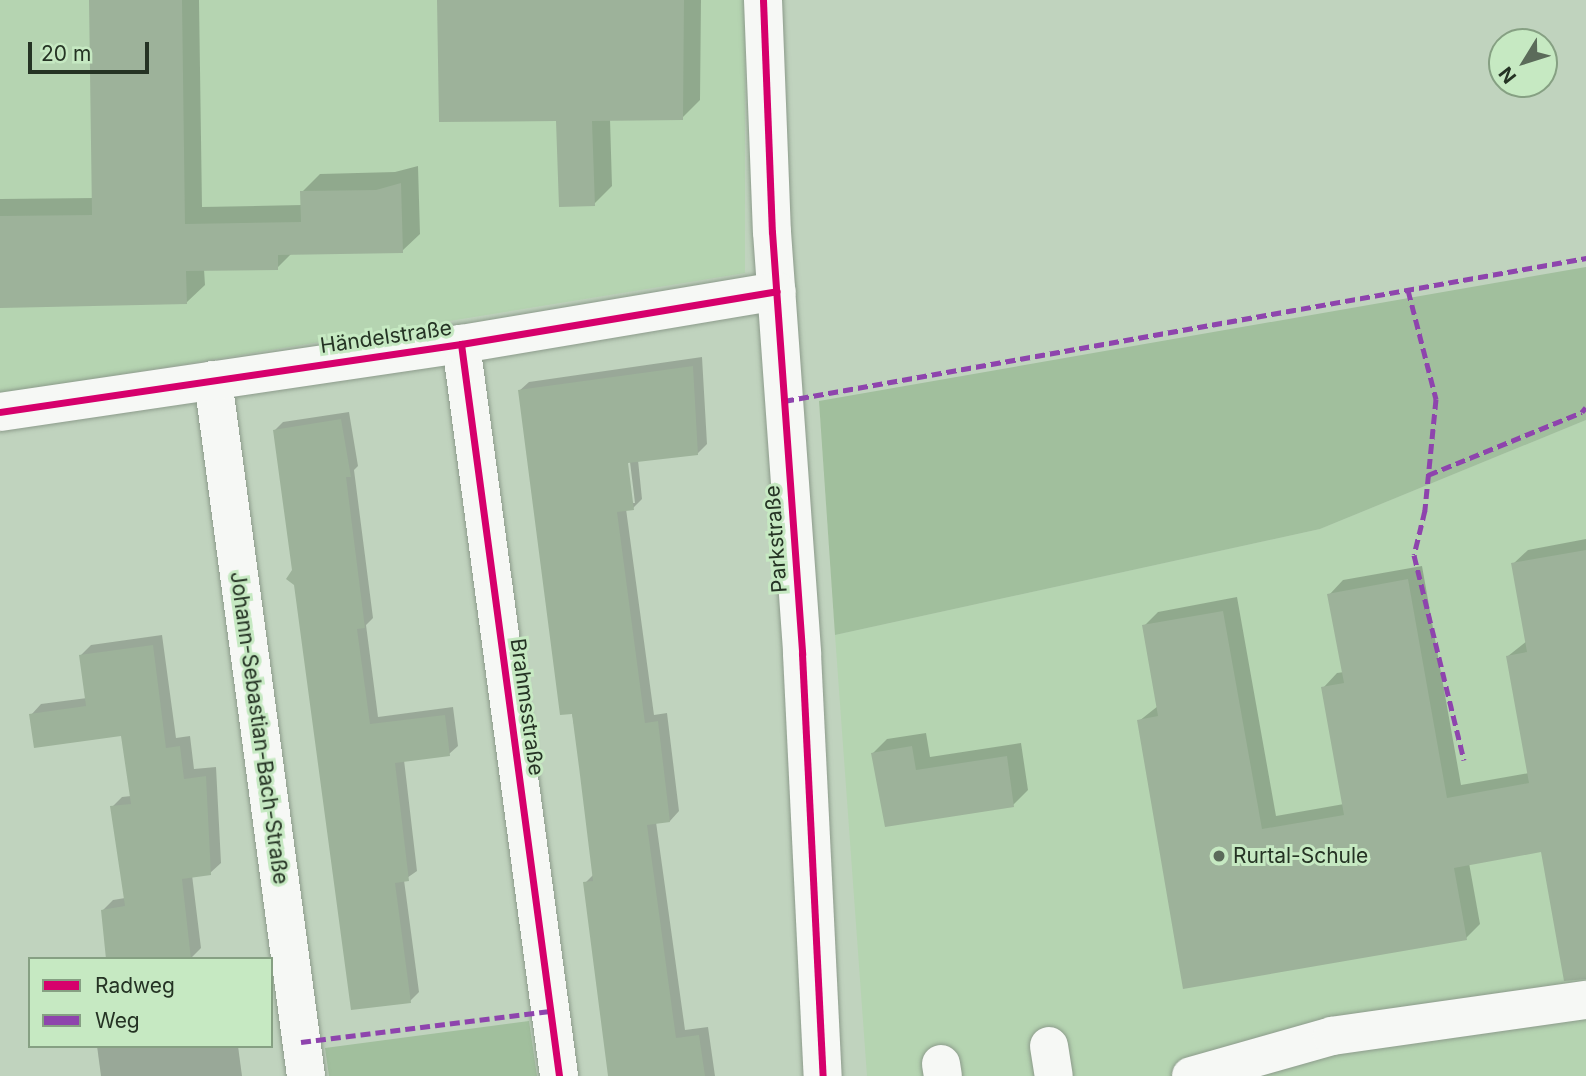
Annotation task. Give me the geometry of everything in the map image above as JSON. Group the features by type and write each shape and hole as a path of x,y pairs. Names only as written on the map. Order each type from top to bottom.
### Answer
{"street":[{"name":"Parkstraße","path":"763,0 777,291 802,654 823,1076"},
{"name":"Händelstraße","path":"0,412 461,344 777,291"},
{"name":"Brahmsstraße","path":"461,344 559,1076"},
{"name":"Johann-Sebastian-Bach-Straße","path":"213,380 306,1076"},
{"path":"1191,1076 1332,1036 1586,1000"}],"shaded area":[{"path":"0,0 745,0 745,273 0,394"},
{"path":"1586,267 1586,420 1320,529 835,635 819,401"},
{"name":"Rurtal-Schule","path":"1586,420 1586,1076 867,1076 835,635 1320,529"},
{"path":"529,1021 537,1076 329,1076 325,1048"}],"building":[{"path":"89,0 182,0 185,224 301,222 300,191 376,190 401,183 403,253 278,255 278,270 186,271 187,304 0,308 0,216 92,215"},
{"path":"437,0 684,0 683,120 592,121 595,206 559,207 556,121 439,122"},
{"path":"693,366 698,455 628,463 634,510 617,512 645,723 658,721 670,822 647,825 676,1038 699,1035 705,1076 608,1076 583,882 593,881 579,767 572,714 560,715 518,390"},
{"path":"341,419 351,477 346,477 365,628 357,629 370,724 445,715 450,756 395,763 409,881 395,883 411,1003 351,1010 294,585 286,579 292,570 273,430"},
{"path":"1586,550 1586,979 1564,981 1541,852 1454,868 1467,940 1183,989 1137,720 1158,716 1142,625 1223,611 1262,829 1344,815 1321,687 1344,683 1327,594 1408,579 1447,798 1529,783 1506,656 1527,652 1511,563"},
{"path":"153,645 166,748 180,746 184,779 206,776 211,875 182,879 191,957 106,957 101,910 125,906 110,806 131,804 121,736 34,748 29,714 86,706 79,655"},
{"path":"912,746 916,770 1007,756 1014,807 885,827 871,753"}],"marked path":[{"path":"784,401 1586,258"},
{"path":"1408,290 1436,399 1425,510 1414,555 1464,760"},
{"path":"1428,475 1582,412 1586,407"},
{"path":"301,1042 550,1011"}],"cycle path":[{"path":"763,0 772,232 802,654 823,1076"},
{"path":"0,412 461,344 777,291"},
{"path":"461,344 559,1076"}],"place":[{"name":"Rurtal-Schule","path":"1219,856"}]}
